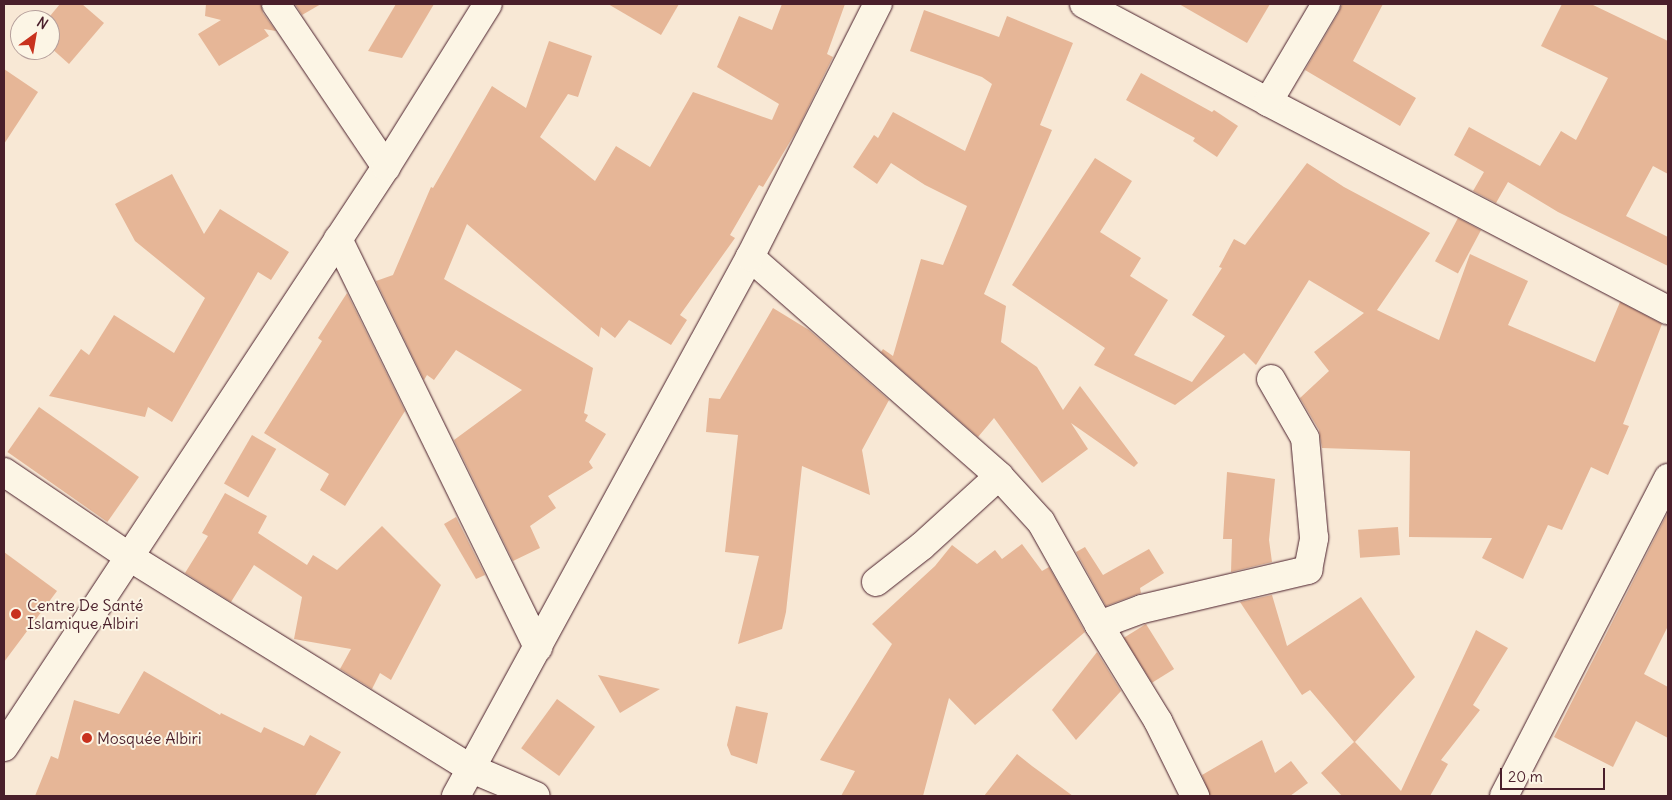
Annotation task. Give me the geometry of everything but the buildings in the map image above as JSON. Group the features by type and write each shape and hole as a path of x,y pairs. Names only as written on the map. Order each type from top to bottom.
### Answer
{"street":[{"path":"276,4 386,166"},
{"path":"4,747 386,166 488,4"},
{"path":"456,796 750,257 878,4"},
{"path":"1084,4 1668,310"},
{"path":"1268,102 1326,4"},
{"path":"338,239 538,648"},
{"path":"750,257 999,476 1040,522 1099,625 1158,721 1195,796"},
{"path":"1099,625 1142,609 1308,570 1314,538 1305,438 1271,379"},
{"path":"4,472 128,556 472,769 536,796"},
{"path":"876,582 922,546 999,476"},
{"path":"1504,796 1668,478"}],"place":[{"name":"Centre De Santé Islamique Albiri","path":"16,614"},
{"name":"Mosquée Albiri","path":"87,738"}]}
